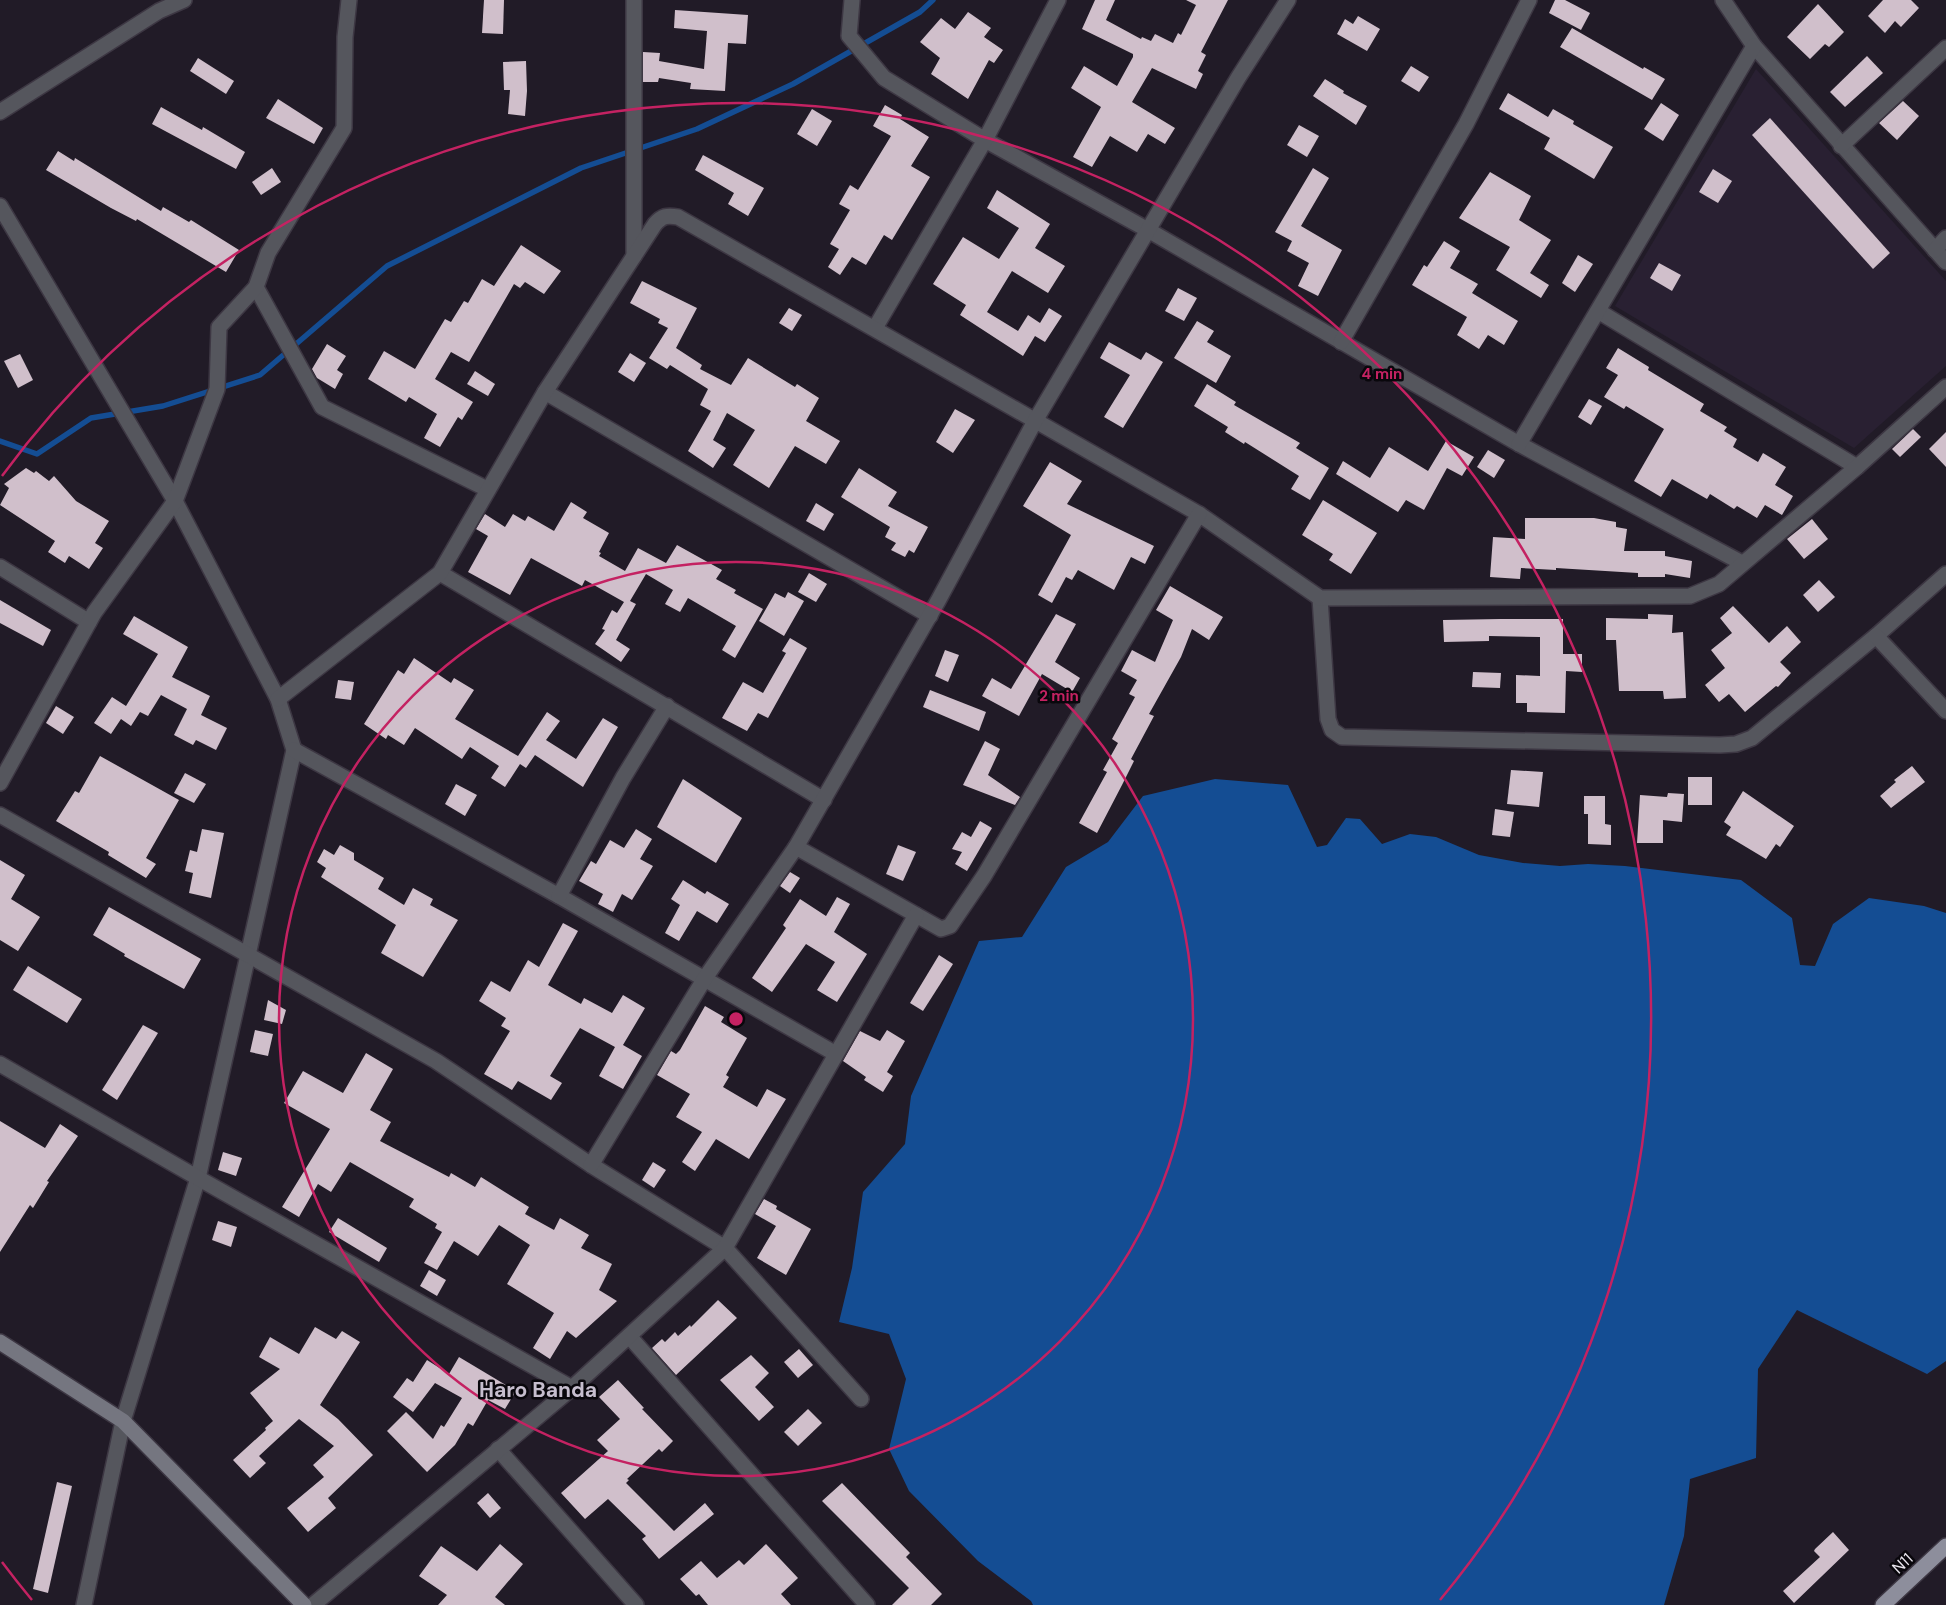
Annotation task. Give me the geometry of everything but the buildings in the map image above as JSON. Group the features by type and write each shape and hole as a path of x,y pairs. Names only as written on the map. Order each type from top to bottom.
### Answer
{"main road":[{"name":"N11","path":"1883,1605 1946,1546"}],"street":[{"path":"0,112 156,5 184,0"},
{"path":"0,783 88,622 175,501 217,389 218,327 256,287 268,252 344,128 345,37 350,0"},
{"path":"634,0 634,256"},
{"path":"852,0 849,36 884,78 985,140 1148,230 1518,444 1742,563"},
{"path":"875,328 985,140 1058,0"},
{"path":"591,1165 704,978 796,848 930,616 1035,421 1148,230 1288,0"},
{"path":"1341,342 1466,124 1529,0"},
{"path":"1723,0 1754,46 1946,262"},
{"path":"1518,444 1754,46"},
{"path":"1841,146 1946,48"},
{"path":"0,206 175,501 278,699 294,750 198,1178 123,1421 84,1605"},
{"path":"278,699 440,573 545,392 634,256 661,218 669,216 678,217 1199,514 1320,598 1690,596 1719,584 1946,387"},
{"path":"1936,250 1946,238"},
{"path":"256,287 322,407 487,489"},
{"path":"1598,311 1856,467"},
{"path":"545,392 930,616"},
{"path":"796,848 941,929 950,926 955,921 1199,514"},
{"path":"0,567 88,622"},
{"path":"440,573 824,800"},
{"path":"1320,598 1328,719 1332,730 1342,737 1720,745 1736,744 1752,738 1876,636 1946,574"},
{"path":"1876,636 1946,711"},
{"path":"559,896 623,778 667,706"},
{"path":"294,750 559,896 836,1054"},
{"path":"0,815 436,1061 591,1165 725,1248 861,1400"},
{"path":"313,1605 572,1388 725,1248 916,915"},
{"path":"0,1064 198,1178 572,1388"},
{"path":"629,1336 867,1605"},
{"path":"0,1342 123,1421 304,1605"},
{"path":"498,1449 636,1605"}],"shaded area":[{"path":"1756,69 1946,281 1946,366 1854,448 1615,306"}],"water":[{"path":"1215,779 1288,785 1317,847 1327,845 1346,818 1360,819 1382,844 1410,834 1436,837 1479,855 1523,863 1560,866 1588,864 1625,866 1741,880 1792,918 1800,965 1815,966 1833,924 1869,898 1924,906 1946,913 1946,1361 1927,1374 1797,1310 1758,1369 1756,1458 1690,1479 1684,1536 1664,1605 1033,1605 1031,1601 978,1561 909,1491 889,1449 906,1379 889,1334 839,1322 852,1268 863,1192 905,1144 911,1096 979,941 1022,937 1066,867 1108,842 1143,796"}],"waterway":[{"path":"0,441 37,454 91,418 163,406 260,375 387,266 581,168 697,129 793,84 920,12 933,0"}],"district":[{"name":"Haro Banda","path":"538,1390"}]}
